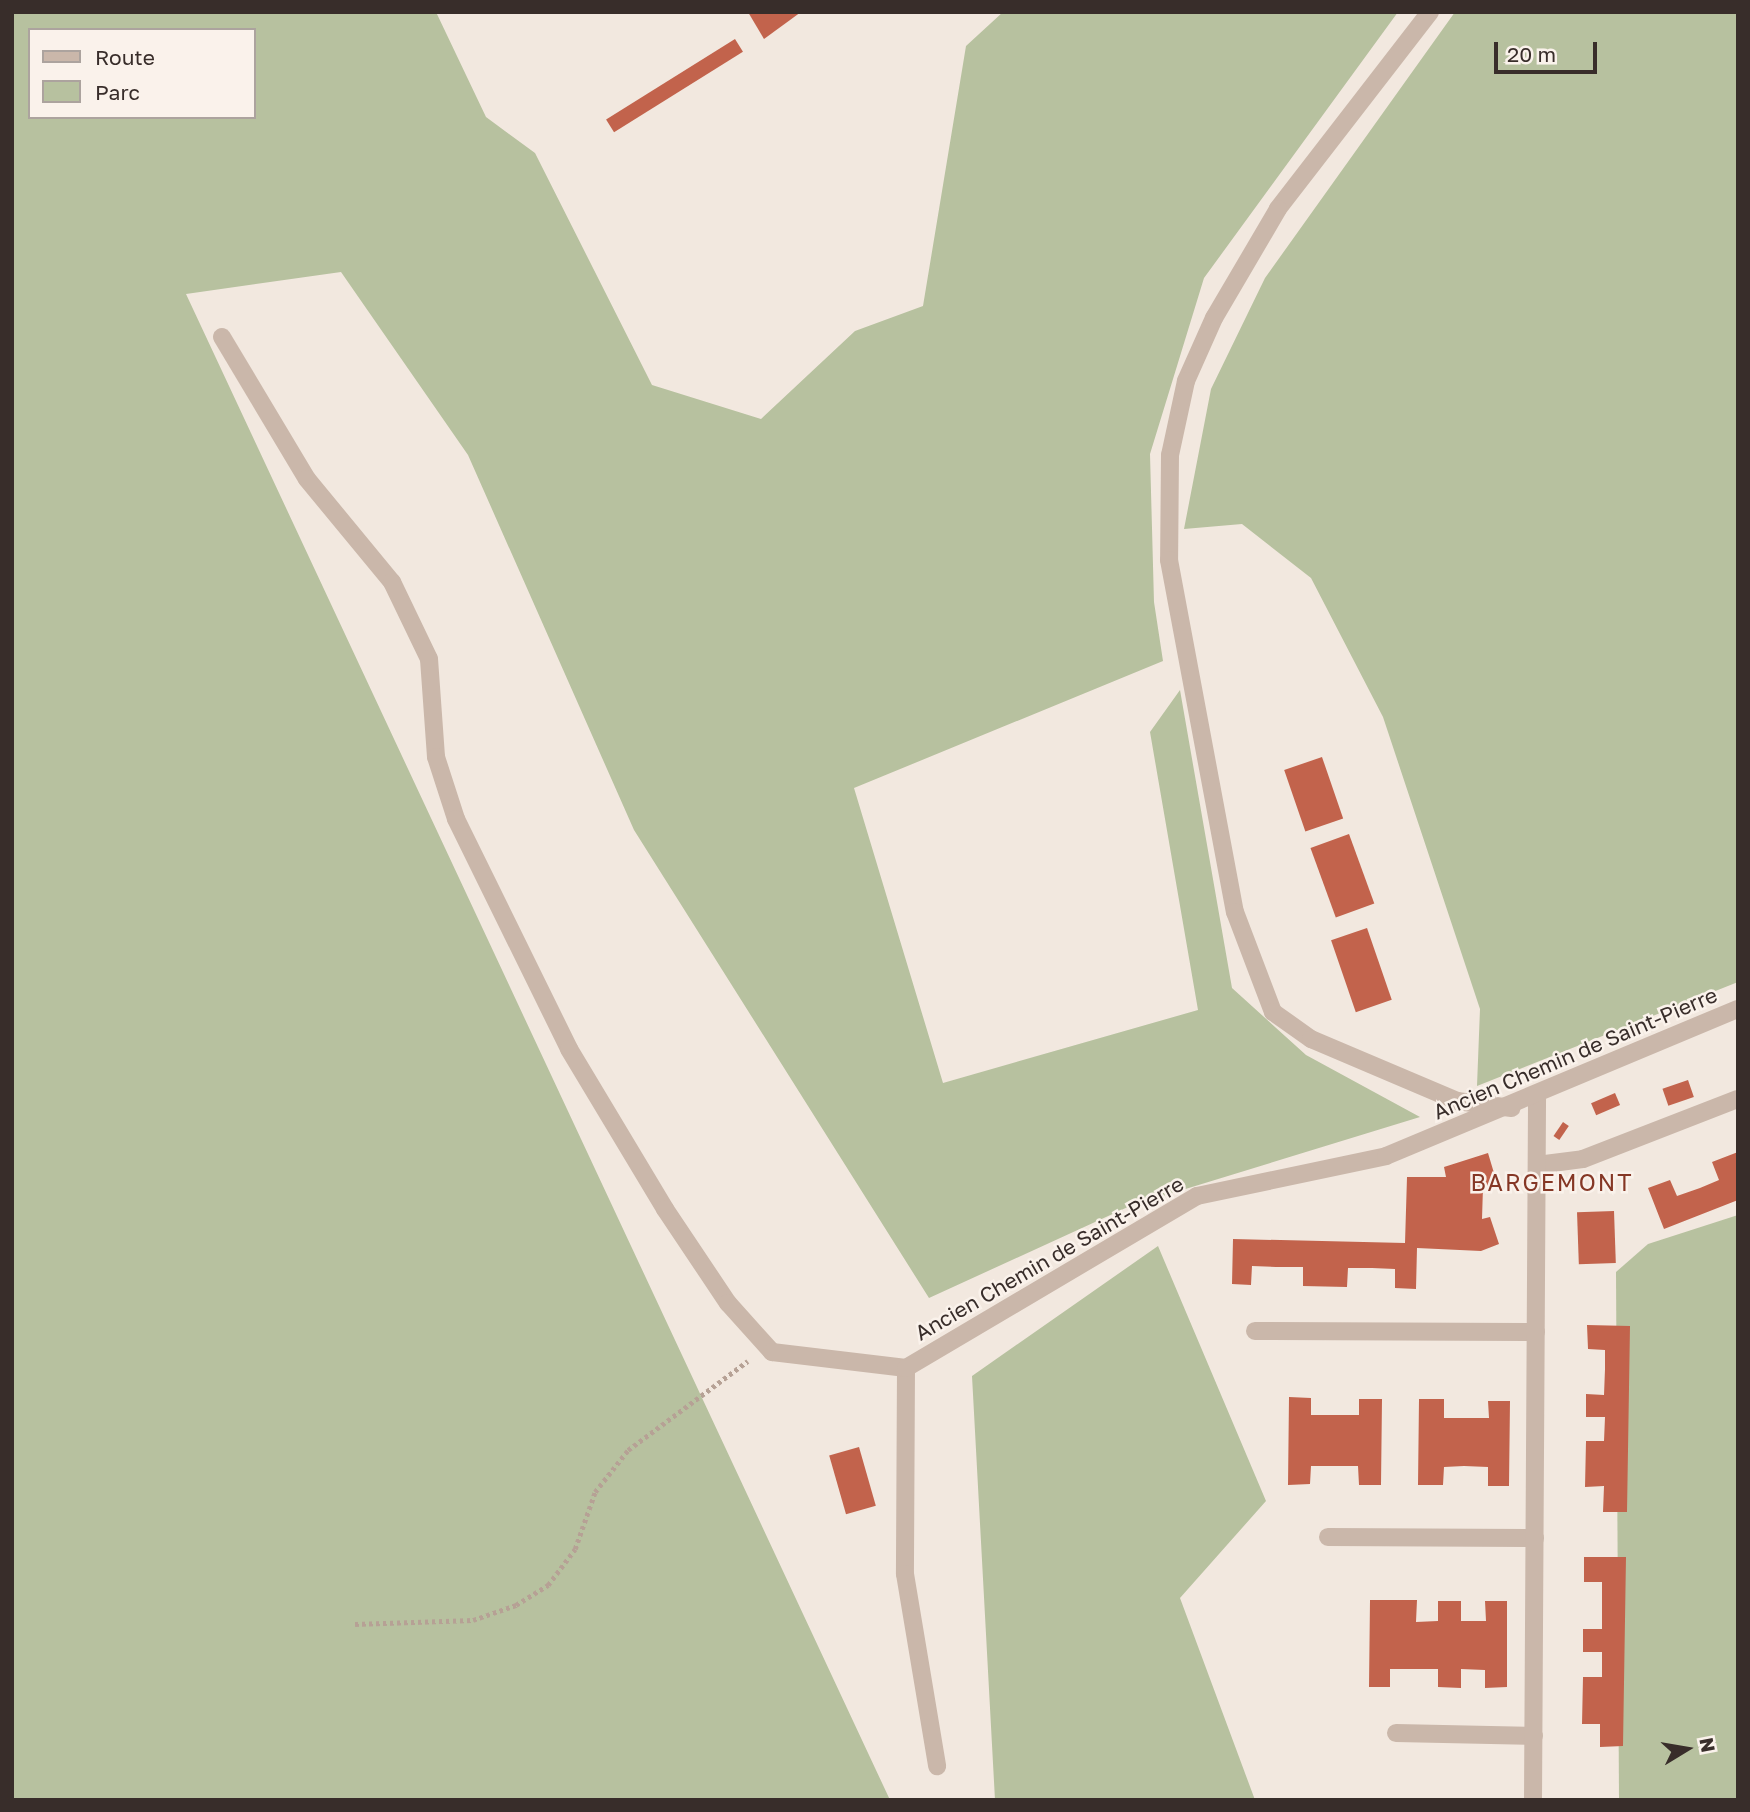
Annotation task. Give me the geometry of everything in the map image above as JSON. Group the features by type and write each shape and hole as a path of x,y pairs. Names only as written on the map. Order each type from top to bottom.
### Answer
{"street":[{"path":"1430,12 1278,209 1214,318 1186,381 1170,455 1169,560 1235,912 1273,1012 1311,1039 1446,1096 1483,1108 1512,1108"},
{"path":"222,337 307,479 392,582 429,659 436,757 456,819 569,1049 665,1209 728,1303 772,1352"},
{"name":"Ancien Chemin de Saint-Pierre","path":"772,1352 906,1368 1197,1196 1386,1156 1512,1108 1738,1009"},
{"path":"1533,1800 1537,1097"},
{"path":"1537,1165 1583,1158 1738,1099"},
{"path":"1255,1331 1536,1332"},
{"path":"906,1368 905,1574 937,1766"},
{"path":"1328,1537 1535,1538"},
{"path":"1396,1733 1534,1736"}],"path":[{"path":"355,1624 473,1620 516,1605 548,1585 575,1549 595,1492 628,1450 745,1362 772,1352"}],"green space":[{"path":"12,12 436,12 486,117 535,153 652,385 761,419 855,331 923,306 966,46 1003,12 1398,12 1204,278 1150,454 1154,602 1163,661 854,788 943,1083 1198,1010 1150,732 1180,690 1232,988 1306,1055 1420,1117 1130,1206 929,1298 634,830 468,455 341,272 186,294 890,1800 12,1800"},
{"path":"1455,12 1738,12 1738,982 1477,1086 1480,1009 1383,717 1311,578 1242,524 1184,529 1211,389 1265,278"},
{"path":"1738,1215 1738,1800 1619,1800 1616,1272 1648,1244"},
{"path":"1158,1246 1266,1501 1180,1598 1255,1800 995,1800 972,1376"}],"building":[{"path":"748,12 801,12 764,39"},
{"path":"735,39 743,52 614,132 606,120"},
{"path":"1322,757 1343,818 1305,831 1284,770"},
{"path":"1349,834 1374,904 1336,918 1310,848"},
{"path":"1367,928 1392,1000 1356,1012 1331,940"},
{"path":"1688,1080 1694,1097 1668,1106 1662,1089"},
{"path":"1615,1093 1620,1105 1596,1115 1591,1103"},
{"path":"1563,1122 1569,1126 1559,1140 1553,1136"},
{"path":"1738,1152 1738,1200 1664,1229 1648,1188 1670,1180 1677,1196 1700,1188 1719,1180 1712,1162"},
{"path":"1488,1153 1497,1183 1483,1187 1482,1219 1490,1217 1499,1244 1481,1251 1417,1248 1416,1289 1395,1288 1395,1269 1372,1268 1348,1268 1347,1287 1303,1286 1303,1267 1252,1266 1251,1285 1232,1284 1233,1239 1405,1243 1407,1177 1446,1177 1444,1167"},
{"path":"1614,1211 1616,1263 1579,1264 1577,1212"},
{"path":"1587,1325 1630,1326 1627,1512 1603,1512 1604,1486 1585,1487 1586,1441 1604,1441 1605,1417 1586,1417 1586,1394 1604,1395 1605,1369 1605,1350 1588,1349"},
{"path":"1289,1397 1311,1398 1311,1415 1359,1415 1359,1399 1382,1399 1381,1485 1359,1485 1358,1466 1311,1466 1310,1484 1288,1485"},
{"path":"1419,1399 1444,1399 1444,1418 1489,1418 1488,1401 1510,1401 1509,1486 1488,1486 1488,1467 1464,1466 1444,1467 1443,1485 1418,1485"},
{"path":"859,1447 876,1506 846,1514 829,1456"},
{"path":"1584,1557 1626,1557 1623,1746 1600,1747 1600,1724 1582,1724 1583,1677 1602,1677 1602,1652 1583,1652 1583,1629 1602,1629 1602,1582 1584,1582"},
{"path":"1370,1600 1417,1600 1416,1622 1438,1621 1438,1601 1461,1601 1461,1621 1486,1621 1485,1601 1507,1601 1507,1687 1485,1688 1485,1670 1461,1669 1461,1688 1438,1687 1438,1669 1390,1669 1390,1687 1369,1687"}],"district":[{"name":"BARGEMONT","path":"1552,1182"}]}
